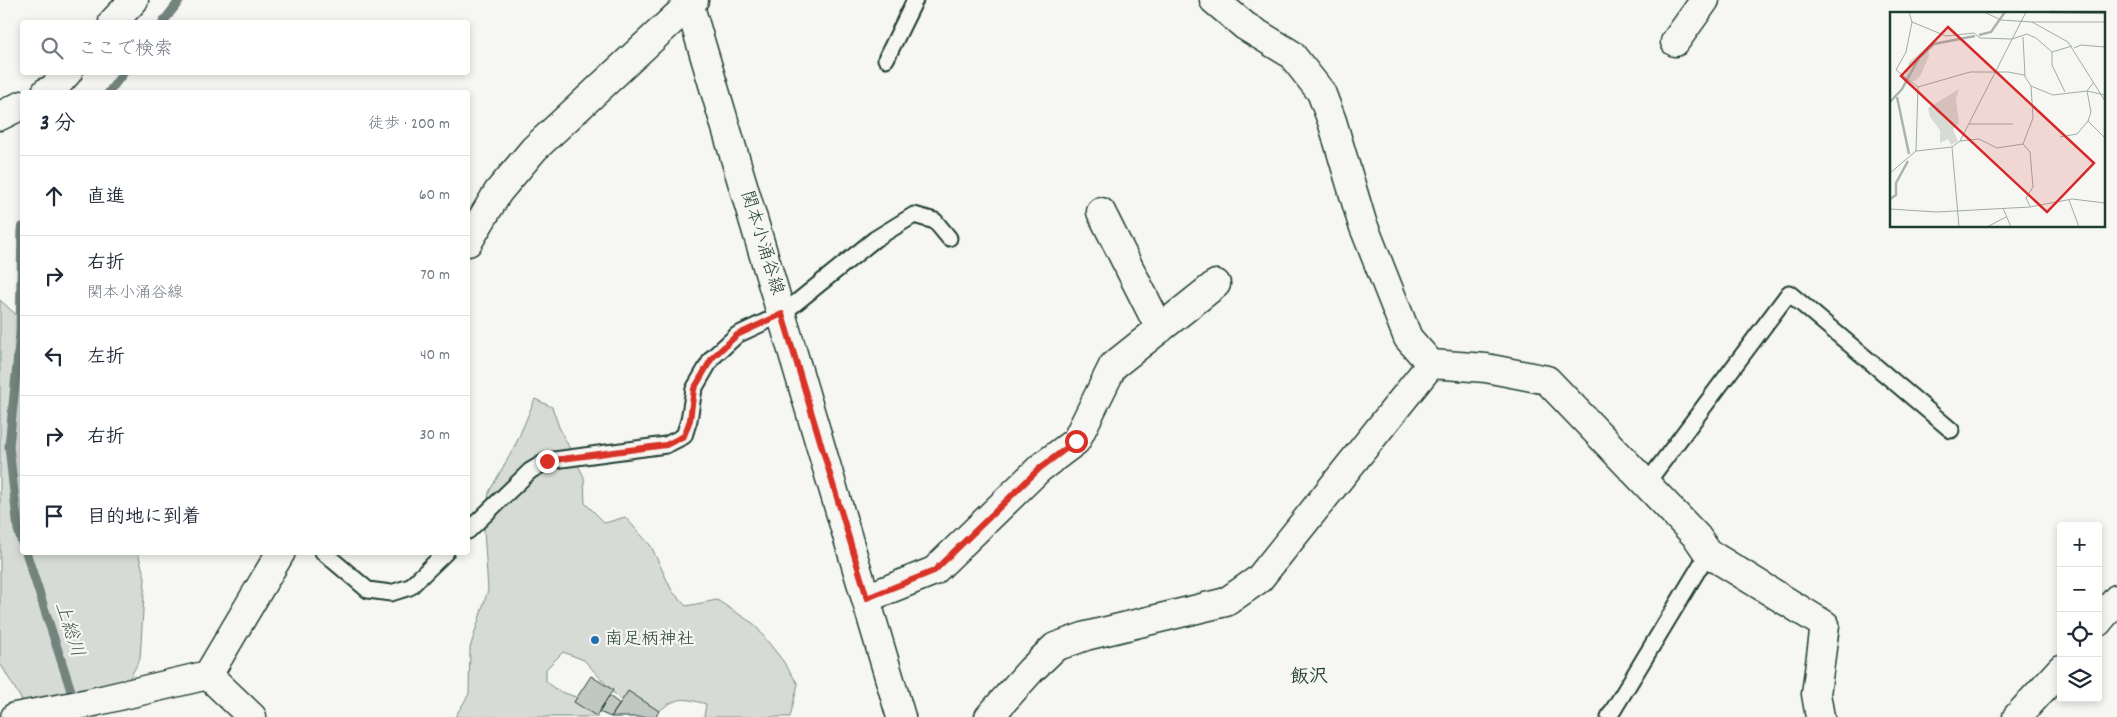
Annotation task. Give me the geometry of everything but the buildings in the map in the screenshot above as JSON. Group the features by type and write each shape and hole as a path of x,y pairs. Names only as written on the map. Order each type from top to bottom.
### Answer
{"street":[{"path":"115,20 134,0"},
{"path":"1214,0 1245,26 1291,54 1321,92 1332,121 1362,222 1408,338 1431,364 1486,368 1547,380 1697,537 1708,552 1825,625 1816,694 1820,717"},
{"path":"1675,42 1705,0"},
{"path":"470,239 498,192 534,149 690,2"},
{"name":"関本小涌谷線","path":"690,2 867,598 900,717"},
{"path":"51,90 65,75"},
{"path":"0,116 20,105"},
{"path":"1101,212 1160,329"},
{"path":"867,598 934,571 1040,468 1076,441 1113,366 1216,284"},
{"path":"990,717 1031,670 1055,647 1086,636 1226,602 1259,578 1431,364"},
{"path":"15,717 89,703 208,675 279,555"},
{"path":"2102,617 2117,599"},
{"path":"2017,717 2057,672"},
{"path":"208,675 252,717"}],"lane":[{"path":"886,59 915,0"},
{"path":"470,529 530,471 547,461 666,445 684,436 690,420 694,389 712,358 737,335 782,314 875,240 914,215 935,221 949,238"},
{"path":"1646,484 1789,293 1951,430"},
{"path":"1609,717 1708,552"},
{"path":"327,555 368,590 391,593 410,587 443,555"}],"shaded area":[{"path":"0,300 20,318 20,555 139,555 145,578 140,659 117,702 98,717 36,717 24,704 0,663"},
{"path":"535,399 552,407 559,427 584,477 585,503 605,523 625,517 651,546 672,591 686,606 717,600 754,624 783,661 798,684 790,717 704,717 706,704 692,700 676,701 659,711 624,704 584,660 563,652 546,669 546,681 556,690 576,697 598,717 455,717 469,694 470,648 488,590 484,530 489,492 515,446"}],"waterway":[{"name":"上総川","path":"165,20 180,0"},
{"name":"上総川","path":"110,90 122,75"},
{"name":"上総川","path":"20,334 9,446 20,536"},
{"name":"上総川","path":"27,555 75,703"}],"place":[{"name":"南足柄神社","path":"595,640"}],"district":[{"name":"飯沢","path":"1309,678"}],"route":[{"path":"547,461 666,445 684,436 690,420 694,389 712,358 737,335 782,314 867,598 934,571 1040,468 1076,441"}]}
